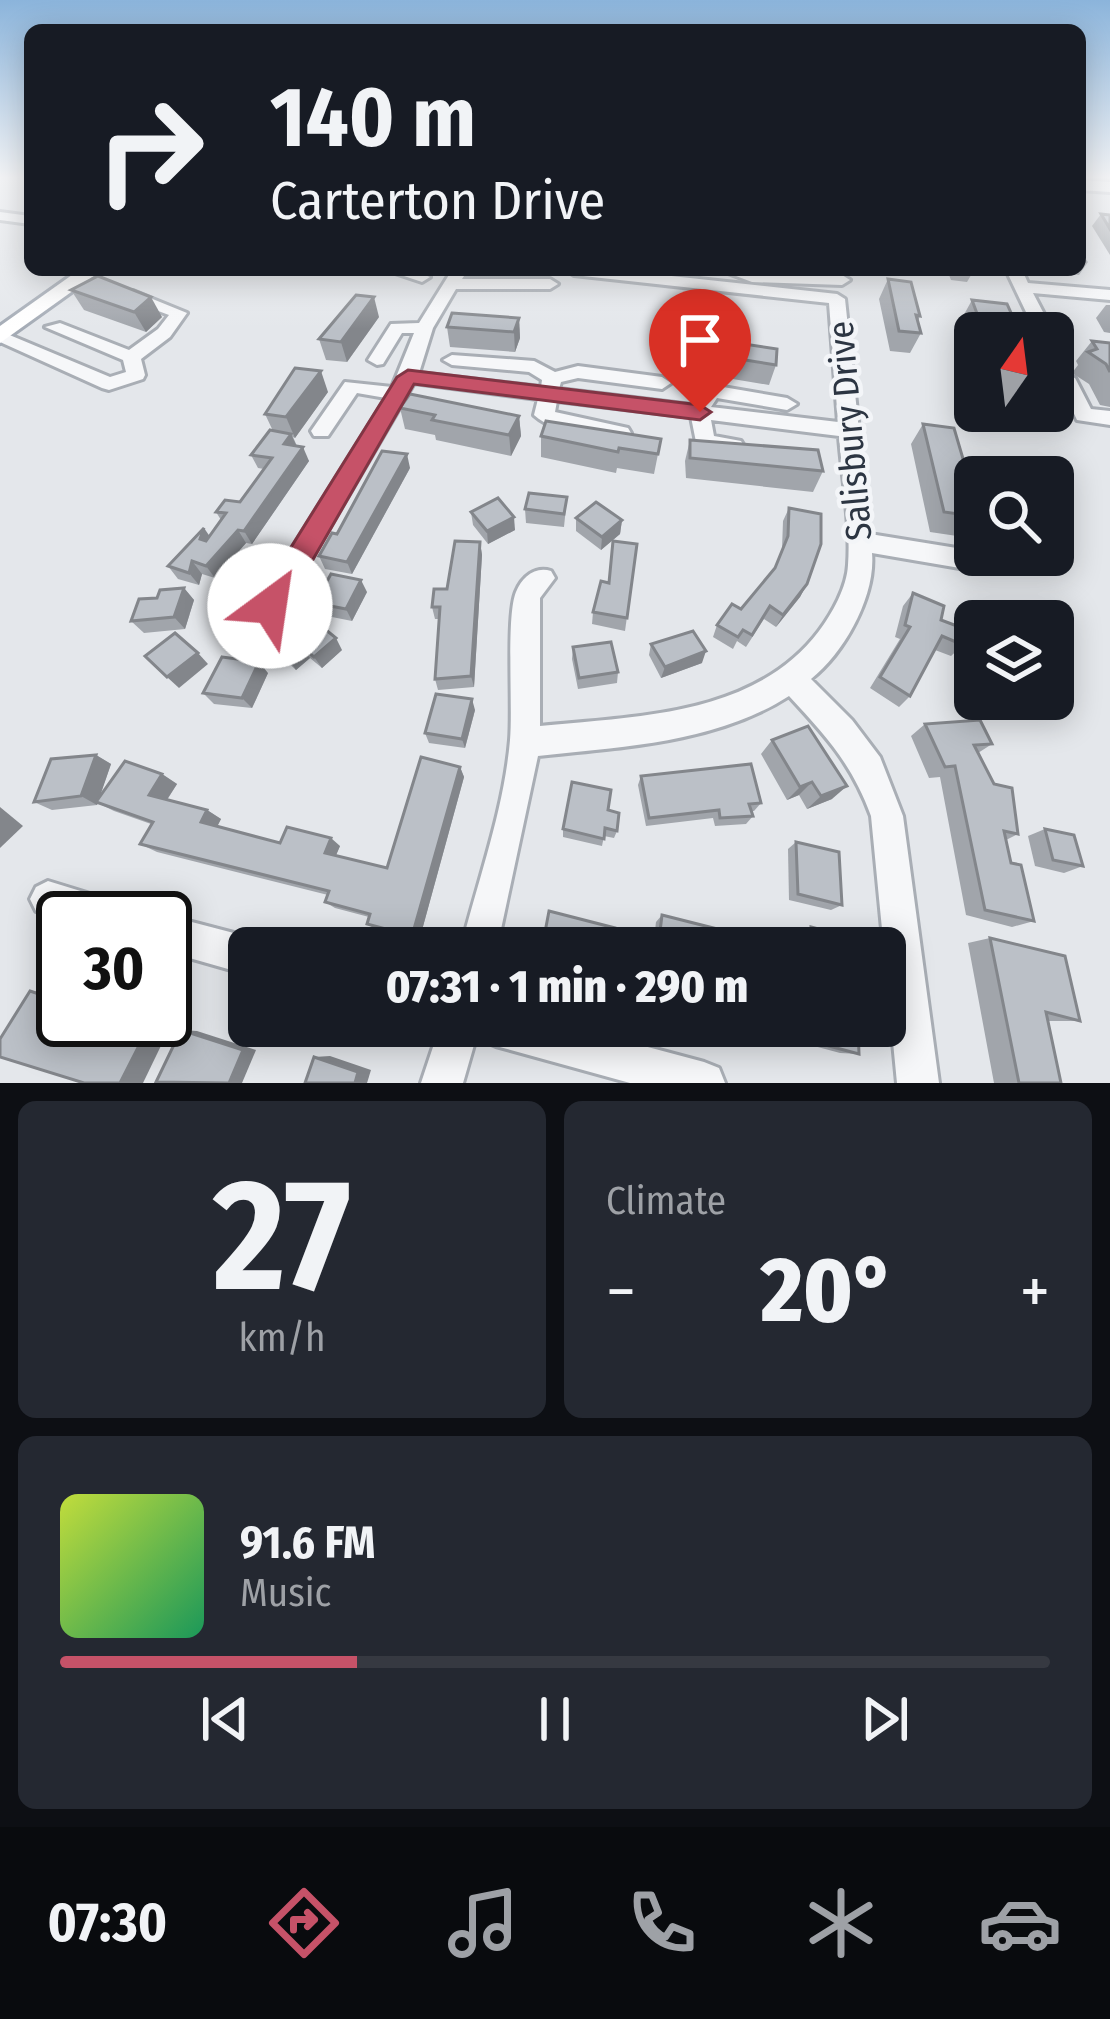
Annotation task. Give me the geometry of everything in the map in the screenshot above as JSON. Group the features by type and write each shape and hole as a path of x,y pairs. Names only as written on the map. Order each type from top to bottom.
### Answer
{"main road":[{"path":"0,336 84,276"}],"street":[{"path":"418,276 422,277"},
{"path":"576,276 584,286 659,295"},
{"path":"653,276 840,290"},
{"path":"740,276 786,293 840,290"},
{"path":"270,606 403,385 424,328 455,277 550,284"},
{"path":"1018,278 1110,295"},
{"path":"1018,278 1035,312"},
{"name":"Salisbury Drive","path":"794,681 834,642 853,604 860,542 840,290"},
{"path":"125,293 179,313 164,333 131,357"},
{"path":"712,301 775,304 783,302 786,293"},
{"path":"54,327 131,357"},
{"path":"377,359 398,328 424,328"},
{"path":"0,336 109,384 136,375 131,357"},
{"path":"50,356 82,337"},
{"path":"452,360 534,367 542,401 562,423 646,437"},
{"path":"542,401 578,372 662,383"},
{"path":"321,431 352,386 403,385 848,430"},
{"path":"754,448 704,442 700,412 705,394 787,404"},
{"path":"1074,397 1084,415 1110,418"},
{"path":"860,542 954,557"},
{"path":"484,927 525,742 527,595 542,578"},
{"path":"525,742 691,722 749,703 794,681 841,730 869,768 887,816 918,1083"},
{"path":"192,940 228,950"},
{"path":"442,1083 453,1047"},
{"path":"573,1047 704,1083"}],"building":[{"path":"98,276 151,297 134,312 71,290"},
{"path":"888,279 911,282 921,333 899,331"},
{"path":"356,295 374,297 341,342 319,339"},
{"path":"972,300 1007,304 1011,312 976,312"},
{"path":"452,313 519,318 514,332 447,327"},
{"path":"704,338 777,349 776,365 701,353"},
{"path":"1092,341 1110,343 1110,372 1088,352 1097,349"},
{"path":"295,368 321,371 286,417 265,414"},
{"path":"410,394 519,416 509,435 432,420 435,415 400,408"},
{"path":"546,421 661,439 658,454 619,448 618,452 541,436"},
{"path":"923,424 954,428 962,456 954,456 954,513 944,512"},
{"path":"270,430 291,434 284,444 303,447 244,531 238,530 206,566 192,561 189,573 168,566 204,528 200,539 206,541 226,513 216,512 225,500 240,502 272,458 251,455"},
{"path":"690,440 818,450 823,471 690,458"},
{"path":"382,451 407,454 347,562 319,556 332,533 337,534"},
{"path":"529,493 567,497 564,514 525,509"},
{"path":"498,498 514,517 487,531 471,512"},
{"path":"596,502 622,520 602,537 576,518"},
{"path":"789,508 821,514 821,544 807,584 783,615 770,606 752,635 743,630 738,637 717,625 732,604 741,609 775,568 788,536"},
{"path":"455,541 480,542 471,676 435,679 440,607 432,607 434,589 447,589"},
{"path":"613,541 637,544 627,618 593,612 601,581 609,583"},
{"path":"331,574 361,580 346,609 315,603"},
{"path":"184,588 174,617 131,621 139,599 157,598 160,590"},
{"path":"913,593 944,606 941,620 954,625 954,641 942,636 910,696 880,677 910,627 905,625"},
{"path":"309,616 336,638 314,657 302,647 288,658 273,646"},
{"path":"693,631 706,651 665,667 651,644"},
{"path":"175,633 198,653 167,677 145,656"},
{"path":"611,642 618,672 579,678 573,647"},
{"path":"222,657 259,662 242,698 203,693"},
{"path":"436,694 472,699 462,739 425,733"},
{"path":"980,720 992,744 974,745 994,784 1012,788 1018,834 1004,831 1011,863 1021,865 1034,921 985,910 955,766 945,767 925,724"},
{"path":"808,726 847,786 821,796 812,782 800,787 772,740"},
{"path":"96,755 81,796 34,802 51,759"},
{"path":"421,757 460,767 415,927 367,924 370,914 325,902 329,891 140,844 153,822 96,802 125,761 162,774 149,795 207,810 201,822 280,843 287,827 331,838 325,853 387,868"},
{"path":"751,764 761,803 749,804 753,816 720,818 719,810 649,818 641,776"},
{"path":"572,782 611,790 608,810 619,813 617,831 605,828 604,839 563,829"},
{"path":"1045,829 1074,835 1083,866 1053,860"},
{"path":"796,842 839,852 842,905 798,894"},
{"path":"549,911 611,927 546,927"},
{"path":"662,915 709,927 661,927"},
{"path":"990,938 1065,956 1080,1021 1046,1012 1061,1083 1019,1083"},
{"path":"30,991 36,993 36,1047 138,1047 120,1083 84,1083 0,1057 0,1039"},
{"path":"192,1034 243,1050 229,1083 156,1082 173,1047 192,1047"},
{"path":"833,1047 859,1047 859,1054"},
{"path":"314,1057 358,1072 355,1083 305,1083"}],"route":[{"path":"270,606 408,377 700,412"}]}
